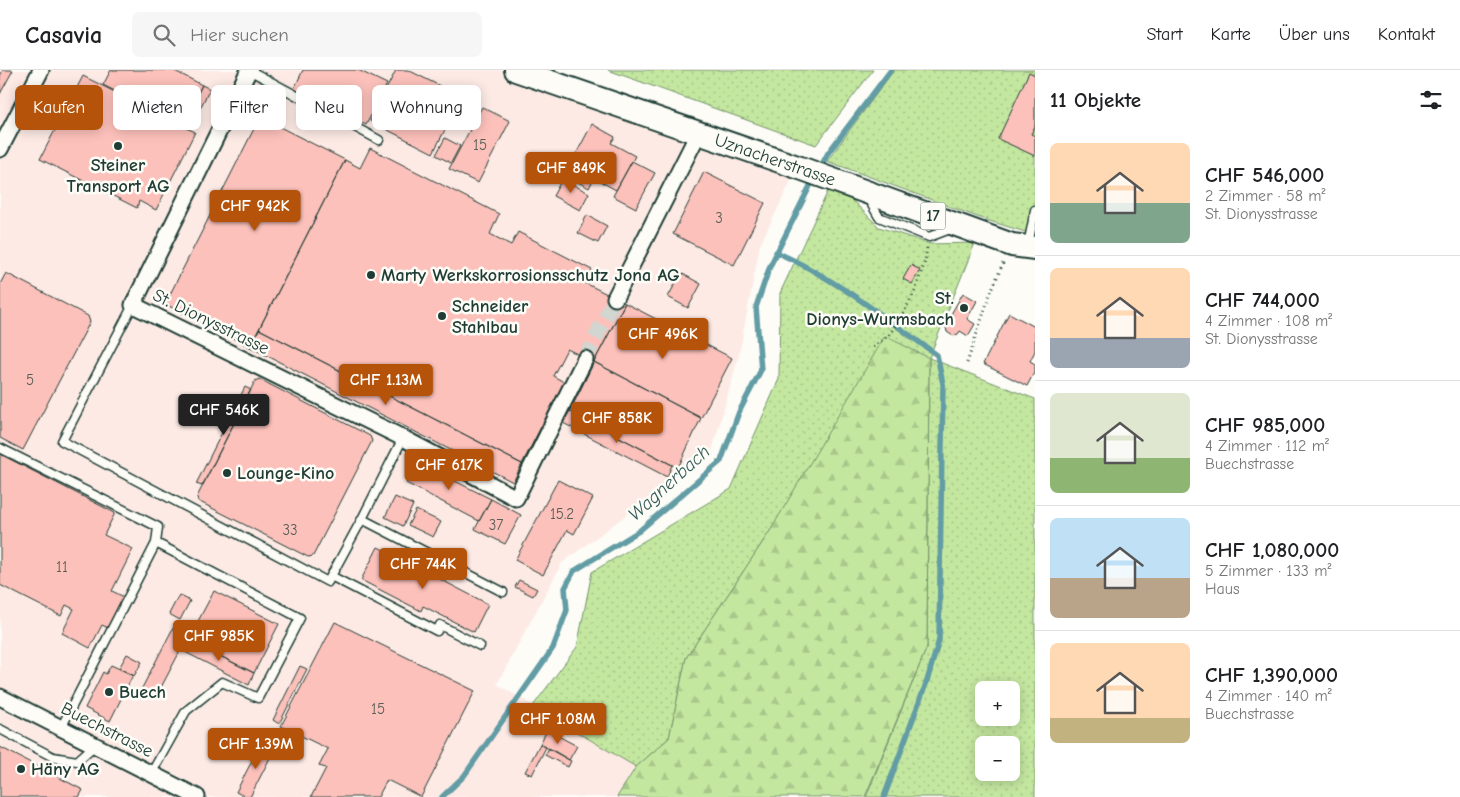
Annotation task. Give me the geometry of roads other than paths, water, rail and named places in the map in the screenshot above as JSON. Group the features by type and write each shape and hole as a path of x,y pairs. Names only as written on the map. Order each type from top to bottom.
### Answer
{"main road":[{"name":"Uznacherstrasse","path":"516,70 832,179 959,226 1025,246"}],"street":[{"path":"0,149 41,70"},
{"name":"St. Dionysstrasse","path":"249,70 133,305 401,437 516,498 585,359"},
{"path":"616,298 698,134"},
{"name":"Buechstrasse","path":"0,697 151,774 178,793 197,797"}],"lane":[{"path":"249,70 379,140"},
{"path":"863,190 879,217 929,237 959,226"},
{"path":"1025,246 1035,210"},
{"path":"133,305 62,441 328,582 362,519 401,437"},
{"path":"0,448 158,527 156,543 61,728"},
{"path":"362,519 503,592"},
{"path":"151,774 186,711 222,682 258,698 300,618 156,543"},
{"path":"332,576 437,631 440,625 480,646"},
{"path":"0,729 53,757 77,761 95,745"}],"waterway":[{"name":"Wagnerbach","path":"819,170 828,153 891,70"},
{"name":"Wagnerbach","path":"442,797 464,776 553,648 567,610 565,588 574,571 639,531 721,461 739,412 761,370 756,307 770,266 814,178"},
{"path":"776,252 798,262 839,286 937,355 943,384 939,640 927,681 884,797"}],"tunnel":[{"path":"585,359 615,298"}],"place":[{"name":"Steiner Transport AG","path":"118,146"},
{"name":"Marty Werkskorrosionsschutz Jona AG","path":"371,275"},
{"name":"St. Dionys-Wurmsbach","path":"964,308"},
{"name":"Schneider Stahlbau","path":"442,316"},
{"name":"Lounge-Kino","path":"227,473"},
{"name":"Buech","path":"109,692"},
{"name":"Häny AG","path":"21,769"}]}
